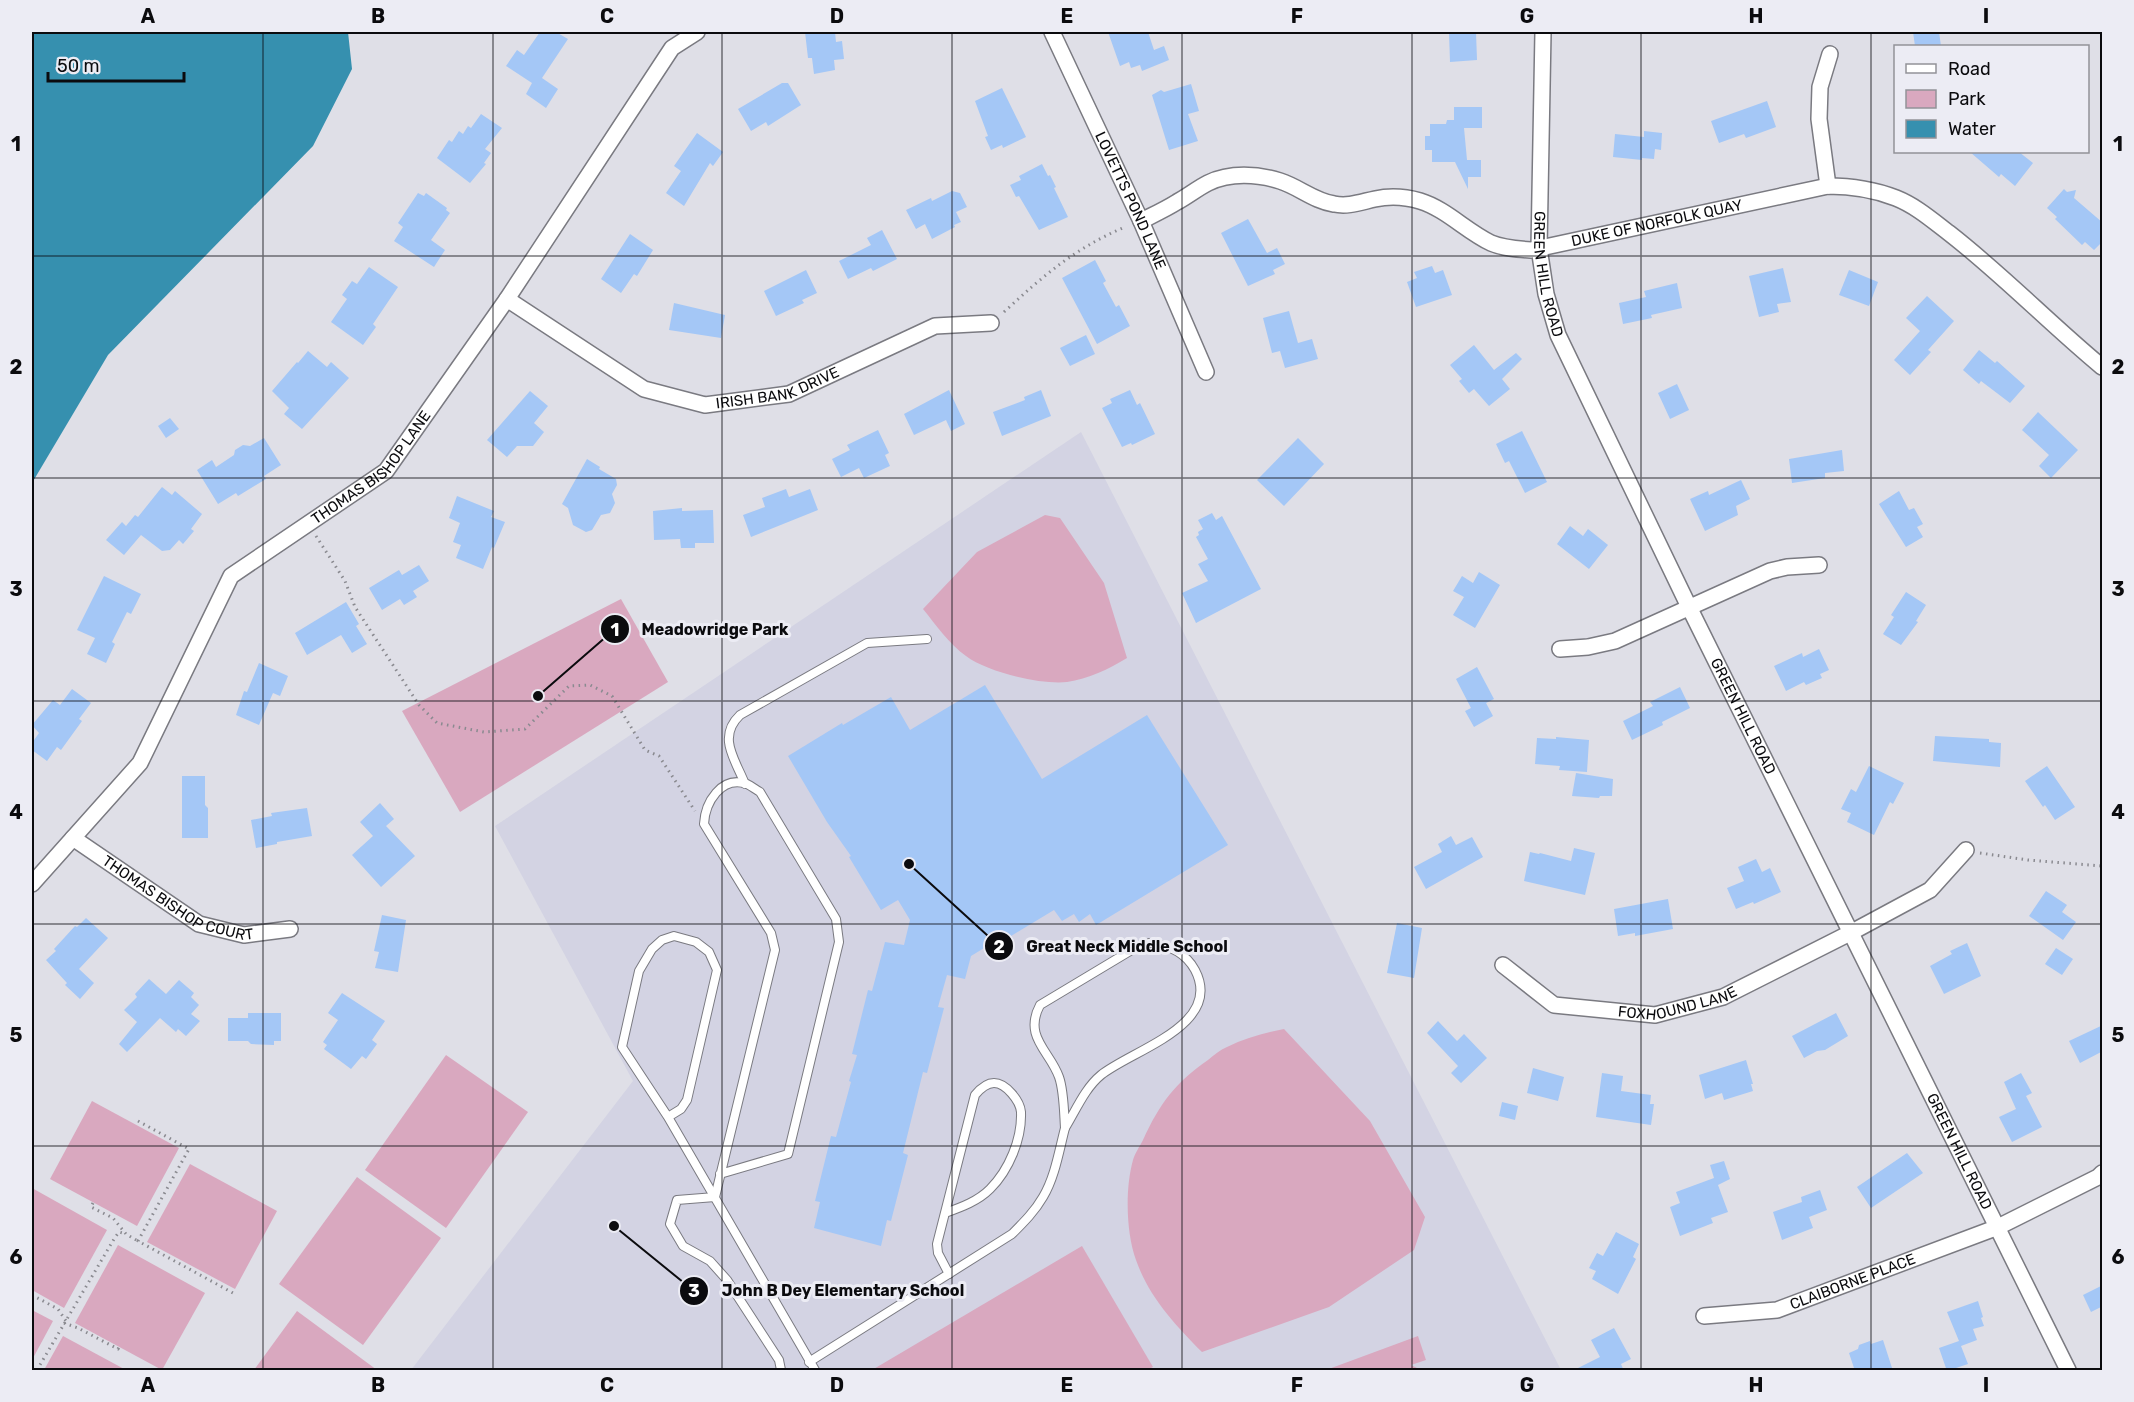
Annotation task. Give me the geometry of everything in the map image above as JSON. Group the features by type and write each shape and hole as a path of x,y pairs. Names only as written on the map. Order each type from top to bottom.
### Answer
{"street":[{"name":"THOMAS BISHOP LANE","path":"32,884 140,763 231,576 386,471 507,299 672,48 697,32"},
{"name":"LOVETTS POND LANE","path":"1052,32 1141,221 1206,372"},
{"name":"GREEN HILL ROAD","path":"1543,32 1539,248 1545,294 1558,335 1690,609 2068,1371"},
{"path":"1828,186 1819,118 1820,87 1830,54"},
{"name":"DUKE OF NORFOLK QUAY","path":"1141,221 1210,182 1230,176 1246,175 1267,177 1287,183 1317,200 1335,205 1399,198 1421,201 1446,214 1492,244 1511,249 1531,250 1828,186 1848,186 1874,190 1920,211 1974,252 2103,367"},
{"name":"IRISH BANK DRIVE","path":"507,299 644,388 705,405 789,394 935,326 991,323"},
{"path":"1560,649 1588,647 1615,641 1770,571 1787,567 1819,565"},
{"name":"THOMAS BISHOP COURT","path":"73,837 199,924 244,935 290,929"},
{"name":"FOXHOUND LANE","path":"1503,965 1554,1005 1655,1015 1723,997 1852,932 1930,890 1966,850"},
{"name":"CLAIBORNE PLACE","path":"1704,1316 1777,1310 1998,1227 2098,1178 2103,1173"}],"lane":[{"path":"745,784 728,742 728,732 733,721 740,715 867,643 927,639"},
{"path":"715,1197 720,1174 775,950 771,933 705,824 705,812 711,799 719,788 731,783 745,784 759,792 836,919 838,942 788,1154 720,1174"},
{"path":"668,1117 681,1109 687,1100 717,970 709,952 696,942 674,936 662,940 643,961 622,1047 668,1117 815,1371"},
{"path":"810,1362 1012,1234 1031,1214 1044,1196 1065,1128 1090,1085 1101,1074 1180,1027 1192,1015 1199,1002 1201,989 1192,964 1180,953 1164,945 1150,943 1140,945 1040,1005 1034,1022 1035,1031 1040,1046 1059,1077 1065,1128"},
{"path":"945,1213 973,1202 990,1189 1004,1173 1014,1151 1020,1126 1021,1109 1014,1096 1005,1087 995,1083 984,1086 975,1095 937,1244 938,1253 949,1274"},
{"path":"715,1197 677,1200 670,1224 683,1246 710,1261 727,1280 779,1360 781,1371"}],"path":[{"path":"991,323 1046,273 1096,239 1141,221"},
{"path":"310,523 315,536 345,581 355,607 419,705 437,723 484,732 525,729 569,686 590,685 612,696 645,750 659,756 705,824"},
{"path":"1966,850 2028,860 2103,866"},
{"path":"138,1121 189,1149 138,1241"},
{"path":"93,1203 91,1207 113,1218 126,1234"},
{"path":"37,1371 119,1232 190,1267 233,1293"},
{"path":"32,1294 58,1310 65,1322 118,1349 119,1347"}],"shaded area":[{"path":"1081,432 1561,1370 411,1370 633,1081 495,826"}],"green space":[{"path":"1045,515 1060,518 1104,583 1127,658 1083,679 1067,682 1015,676 975,662 954,646 923,609 977,552"},
{"path":"621,599 668,682 460,812 402,711"},
{"path":"1284,1029 1370,1121 1425,1217 1414,1250 1329,1307 1202,1352 1155,1298 1141,1273 1130,1237 1128,1210 1130,1171 1136,1152 1162,1104 1186,1077 1224,1048 1248,1038"},
{"path":"446,1055 528,1112 446,1228 365,1170"},
{"path":"92,1101 179,1148 137,1226 50,1179"},
{"path":"190,1164 277,1211 235,1289 147,1242"},
{"path":"357,1177 441,1238 363,1345 279,1284"},
{"path":"32,1188 107,1230 64,1308 32,1290"},
{"path":"118,1245 205,1293 162,1370 75,1323"},
{"path":"1082,1246 1153,1367 1147,1370 872,1370"},
{"path":"32,1310 53,1321 32,1360"},
{"path":"297,1311 377,1370 254,1370"},
{"path":"63,1336 126,1370 44,1370"},
{"path":"1418,1336 1426,1360 1411,1365 1421,1370 1326,1370"}],"water":[{"path":"32,32 348,32 352,69 313,146 108,355 32,483"}],"building":[{"path":"540,32 556,32 568,39 542,78 558,89 546,108 526,94 532,83 506,66 517,50 524,55"},
{"path":"805,32 835,32 836,42 842,41 844,59 834,60 835,70 814,74 812,58 808,58"},
{"path":"1108,32 1148,32 1154,50 1164,46 1169,60 1142,71 1140,65 1131,68 1129,62 1120,66"},
{"path":"1449,32 1476,32 1477,60 1450,62"},
{"path":"1913,32 1939,32 1941,45 1915,45"},
{"path":"782,83 788,83 801,105 768,126 766,122 751,131 738,109"},
{"path":"1191,84 1199,111 1188,114 1198,141 1169,150 1152,95 1161,90 1164,92"},
{"path":"1002,88 1026,137 1003,148 1002,145 991,150 975,101"},
{"path":"1767,101 1776,127 1746,138 1744,134 1719,143 1711,121"},
{"path":"1454,107 1482,107 1482,128 1464,128 1467,160 1481,160 1481,177 1468,177 1468,189 1455,162 1432,162 1432,150 1425,150 1425,136 1430,136 1430,124 1446,124 1447,120 1454,120"},
{"path":"481,114 502,128 485,149 491,153 484,163 486,164 470,183 437,158 449,140 452,142 459,131 463,134 468,126 471,128"},
{"path":"1644,131 1662,133 1661,150 1655,149 1654,159 1613,157 1615,134 1644,137"},
{"path":"697,133 723,152 713,166 710,163 684,206 666,193 681,171 674,166"},
{"path":"1971,153 2020,153 2033,163 2015,186 2001,174 1999,177"},
{"path":"1042,164 1056,187 1054,188 1068,217 1039,230 1010,185 1021,180 1019,176"},
{"path":"2064,189 2067,192 2076,190 2074,198 2103,223 2103,241 2094,250 2085,242 2082,245 2047,208"},
{"path":"952,191 960,193 967,207 956,212 961,222 932,239 925,224 916,229 906,210"},
{"path":"418,193 424,196 426,193 447,208 446,210 450,213 431,240 445,250 434,267 394,241 403,227 398,223"},
{"path":"1248,219 1267,253 1277,248 1285,264 1273,270 1275,274 1248,286 1221,233"},
{"path":"882,230 897,259 873,271 871,268 848,279 839,261 871,245 867,238"},
{"path":"630,234 653,250 637,276 634,274 621,293 601,279"},
{"path":"1095,260 1106,281 1103,283 1116,307 1119,305 1130,326 1097,344 1062,278"},
{"path":"1432,266 1435,273 1443,270 1452,295 1416,307 1407,282 1417,278 1414,272"},
{"path":"369,267 398,287 373,324 376,327 363,345 331,322 347,299 342,295 352,281 357,284"},
{"path":"1783,268 1791,302 1777,304 1779,312 1759,317 1749,276"},
{"path":"806,270 817,293 802,300 804,303 776,316 764,291"},
{"path":"1849,270 1878,282 1869,306 1839,295"},
{"path":"1677,283 1682,308 1623,324 1619,303 1646,297 1644,291"},
{"path":"1927,296 1954,321 1928,350 1931,352 1910,375 1894,360 1920,331 1906,318"},
{"path":"674,303 725,315 721,338 669,330"},
{"path":"1289,311 1298,343 1312,339 1318,359 1285,368 1280,351 1272,353 1263,318"},
{"path":"1086,335 1095,354 1070,366 1060,348"},
{"path":"1474,345 1494,370 1516,353 1522,359 1502,379 1510,389 1489,406 1474,389 1469,393 1459,381 1462,379 1450,365"},
{"path":"1979,350 1995,363 1997,361 2025,386 2010,403 1981,381 1979,384 1963,370"},
{"path":"308,351 327,367 331,362 349,378 302,429 284,414 289,408 272,391"},
{"path":"1677,384 1689,410 1670,419 1658,393"},
{"path":"949,390 965,424 951,431 946,420 914,435 904,414"},
{"path":"1041,390 1051,416 1002,436 993,412 1025,400 1024,397"},
{"path":"1130,390 1137,405 1140,403 1155,434 1132,445 1131,443 1122,447 1102,408 1112,403 1110,399"},
{"path":"530,391 548,406 534,423 544,432 533,446 517,446 507,457 487,440"},
{"path":"2038,412 2078,450 2051,478 2039,466 2049,455 2022,430"},
{"path":"170,418 179,429 166,438 158,426"},
{"path":"878,430 889,453 885,455 890,466 864,478 859,468 841,477 832,459 850,450 847,445"},
{"path":"1522,431 1547,482 1525,493 1509,461 1505,463 1496,444"},
{"path":"264,438 281,465 264,476 266,479 238,496 236,493 218,504 197,470 212,460 216,467 234,455 235,450 243,445 250,446"},
{"path":"1298,438 1324,464 1284,506 1257,480"},
{"path":"1842,450 1844,471 1825,473 1825,478 1792,483 1789,459"},
{"path":"587,459 616,479 617,485 612,494 615,503 610,513 601,515 592,530 586,532 573,525 568,508 562,504"},
{"path":"1741,480 1750,499 1736,506 1738,515 1705,531 1690,499 1708,491 1709,495"},
{"path":"162,487 172,495 175,491 202,514 191,529 194,531 183,544 179,540 170,550 162,551 141,535 124,555 106,540 122,522 126,526 135,515 138,517"},
{"path":"786,489 789,497 810,489 818,510 751,537 743,515 765,507 762,498"},
{"path":"1899,491 1909,510 1914,508 1923,524 1917,527 1923,537 1906,547 1879,504"},
{"path":"457,496 494,511 491,517 505,522 483,569 456,558 461,545 453,542 460,523 449,518"},
{"path":"682,508 682,511 713,510 714,543 695,543 695,548 681,548 680,539 654,540 653,511"},
{"path":"1212,513 1216,520 1222,516 1261,589 1196,623 1182,593 1208,581 1198,564 1208,559 1196,537 1203,529 1198,520"},
{"path":"1570,526 1583,536 1588,529 1608,545 1589,569 1557,544"},
{"path":"419,565 429,581 413,591 417,597 404,605 400,599 382,610 369,588 399,570 402,575"},
{"path":"1479,572 1500,585 1475,628 1453,615 1464,597 1453,591 1462,576 1473,583"},
{"path":"104,576 141,594 131,614 127,612 112,642 115,644 106,663 87,654 95,638 77,630"},
{"path":"1906,592 1926,605 1916,621 1918,622 1901,645 1883,634 1894,617 1891,615"},
{"path":"346,602 367,644 352,653 341,635 307,655 295,633"},
{"path":"1819,649 1829,670 1820,674 1822,678 1806,685 1804,682 1786,691 1774,666 1802,653 1803,657"},
{"path":"259,663 288,676 280,696 273,693 259,725 236,715 244,691 247,692"},
{"path":"1477,667 1494,699 1486,703 1493,716 1474,727 1465,711 1471,708 1456,679"},
{"path":"985,685 1042,779 1147,715 1228,845 1096,925 1090,914 1079,922 1074,914 1062,921 1054,910 996,945 994,942 971,956 965,979 947,975 938,1007 944,1008 927,1073 923,1072 903,1153 908,1155 891,1221 887,1220 881,1246 814,1228 820,1202 815,1201 831,1136 836,1137 851,1082 849,1081 857,1055 852,1054 868,990 872,991 885,942 904,945 910,920 898,900 881,910 849,857 851,856 827,822 788,756 891,697 910,730"},
{"path":"1680,687 1690,708 1662,722 1663,725 1632,740 1623,721 1653,706 1650,702"},
{"path":"72,689 91,703 79,719 82,721 61,750 57,747 47,761 32,750 32,743 39,733 32,725 53,700 60,705"},
{"path":"1935,736 1989,739 1989,742 2001,743 2000,767 1933,761"},
{"path":"1556,737 1589,740 1587,772 1559,770 1560,766 1535,764 1537,738 1556,739"},
{"path":"1869,766 1904,783 1893,804 1890,802 1874,835 1847,822 1851,813 1841,809 1851,789 1856,792"},
{"path":"2047,766 2075,807 2055,820 2025,781"},
{"path":"1576,773 1613,779 1612,796 1600,796 1599,798 1572,796"},
{"path":"182,776 205,776 208,838 182,838"},
{"path":"380,803 394,819 386,826 415,856 381,887 352,855 373,836 360,822"},
{"path":"307,808 312,836 256,848 251,820 272,816 271,813"},
{"path":"1451,836 1456,845 1472,837 1483,857 1426,889 1414,867 1442,852 1438,844"},
{"path":"1574,848 1595,853 1585,895 1524,881 1530,852 1571,861"},
{"path":"1756,859 1762,872 1770,868 1781,892 1736,909 1727,888 1744,881 1738,867"},
{"path":"2046,891 2067,905 2062,912 2076,922 2063,940 2029,916"},
{"path":"1668,899 1673,929 1635,936 1635,933 1618,936 1614,909"},
{"path":"382,915 406,920 398,972 375,968 379,952 374,951"},
{"path":"86,918 108,938 79,969 94,983 80,999 65,985 67,983 46,960 75,926 77,927"},
{"path":"1397,923 1422,928 1414,978 1387,973"},
{"path":"1967,943 1981,976 1944,994 1930,966 1952,954 1950,951"},
{"path":"2056,948 2073,959 2062,975 2045,964"},
{"path":"149,979 166,994 179,980 194,993 191,997 199,1005 191,1014 200,1021 186,1036 178,1029 176,1032 160,1018 127,1052 119,1044 137,1022 124,1010 137,997 135,994"},
{"path":"342,993 385,1021 372,1040 377,1044 366,1059 362,1056 351,1069 324,1049 327,1045 323,1042 338,1020 328,1013"},
{"path":"248,1013 281,1013 281,1041 274,1041 274,1045 228,1041 228,1018 248,1018"},
{"path":"1836,1013 1848,1036 1825,1050 1817,1051 1804,1058 1792,1036"},
{"path":"1438,1021 1457,1041 1464,1034 1487,1058 1461,1083 1451,1073 1458,1066 1427,1033"},
{"path":"2103,1025 2103,1051 2080,1063 2069,1041"},
{"path":"1746,1060 1753,1091 1724,1100 1722,1093 1705,1099 1699,1075"},
{"path":"1533,1068 1564,1077 1558,1101 1527,1093"},
{"path":"1602,1073 1623,1076 1621,1091 1651,1095 1650,1104 1654,1104 1651,1125 1596,1117"},
{"path":"2021,1073 2032,1093 2026,1096 2042,1127 2012,1142 1999,1117 2016,1109 2004,1082"},
{"path":"1502,1102 1518,1106 1515,1120 1499,1116"},
{"path":"1907,1153 1923,1173 1871,1208 1857,1187"},
{"path":"1724,1161 1730,1179 1718,1185 1728,1212 1711,1218 1713,1223 1680,1236 1670,1207 1680,1203 1676,1192 1714,1178 1710,1165"},
{"path":"1820,1190 1827,1210 1809,1217 1813,1228 1782,1240 1773,1212 1802,1202 1801,1197"},
{"path":"1616,1232 1639,1244 1633,1257 1636,1259 1618,1294 1592,1279 1596,1271 1589,1268 1597,1253 1603,1256"},
{"path":"2103,1285 2103,1306 2091,1312 2083,1295"},
{"path":"1978,1301 1984,1326 1973,1329 1977,1340 1961,1346 1968,1364 1947,1371 1939,1348 1959,1341 1947,1312"},
{"path":"1614,1328 1631,1359 1621,1364 1624,1371 1572,1371 1600,1357 1591,1340"},
{"path":"1883,1340 1893,1371 1855,1371 1849,1353 1858,1349 1859,1345"}],"place":[{"name":"Meadowridge Park","path":"538,696"},
{"name":"Great Neck Middle School","path":"909,864"},
{"name":"John B Dey Elementary School","path":"614,1226"}]}
